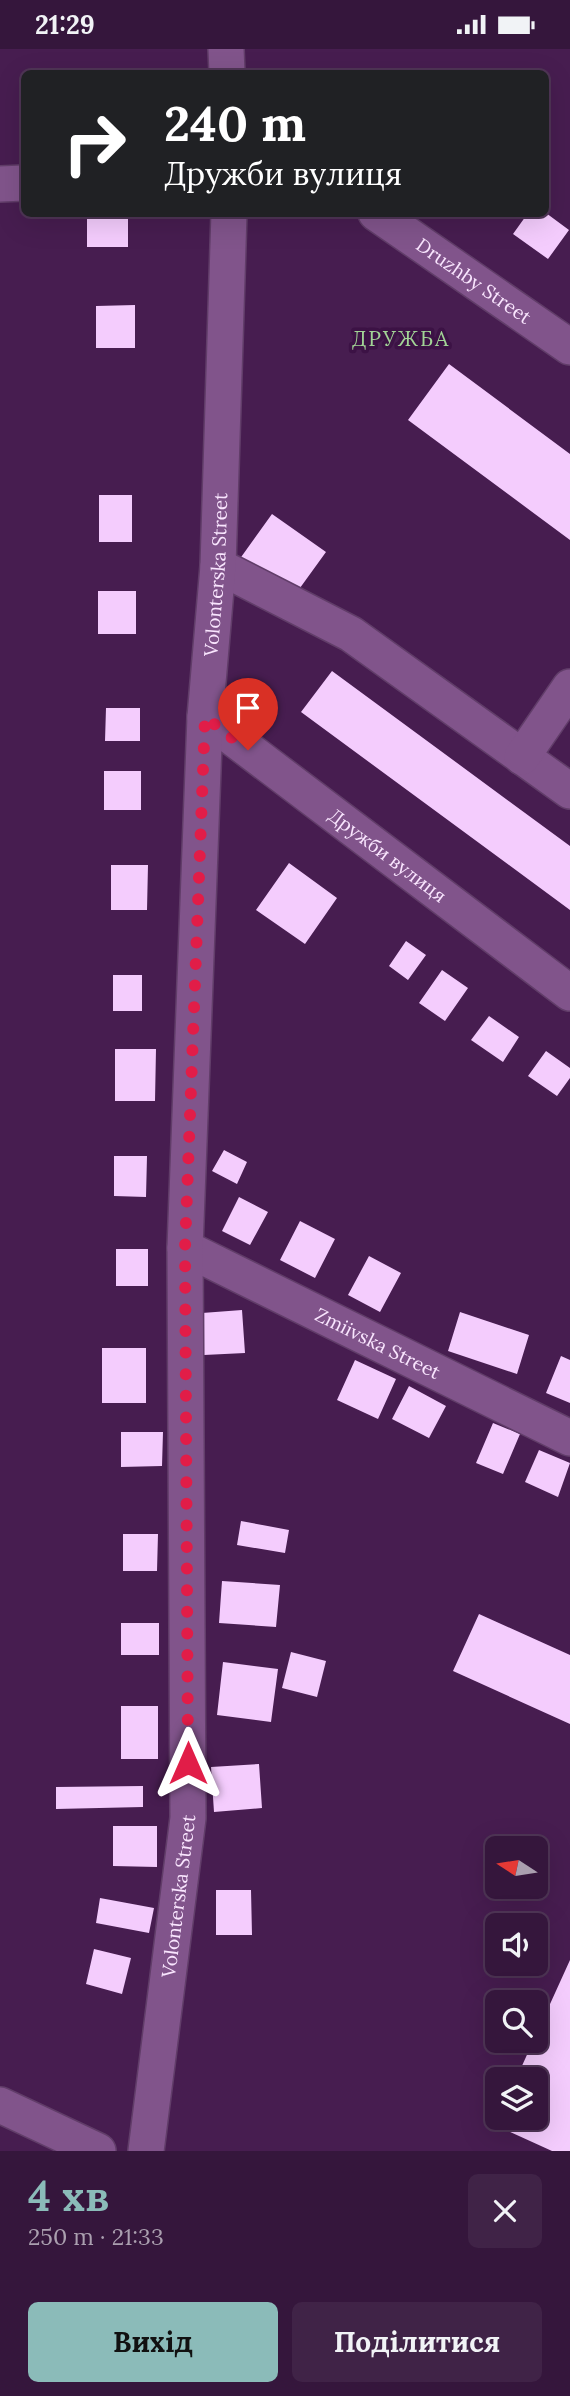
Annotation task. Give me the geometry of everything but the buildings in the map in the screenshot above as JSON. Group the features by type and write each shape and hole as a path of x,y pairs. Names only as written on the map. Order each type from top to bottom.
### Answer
{"street":[{"path":"226,49 227,70"},
{"path":"0,184 21,183"},
{"name":"Volonterska Street","path":"145,2151 188,1818 185,1248 205,717 218,566 229,217"},
{"name":"Druzhby Street","path":"382,217 570,347"},
{"path":"218,566 351,633 570,791"},
{"path":"522,757 570,687"},
{"name":"Дружби вулиця","path":"205,717 570,993"},
{"name":"Zmiivska Street","path":"185,1248 570,1437"},
{"path":"0,2105 98,2151"}],"district":[{"name":"ДРУЖБА","path":"401,338"}],"route":[{"path":"188,1763 185,1248 205,717 248,750"}]}
